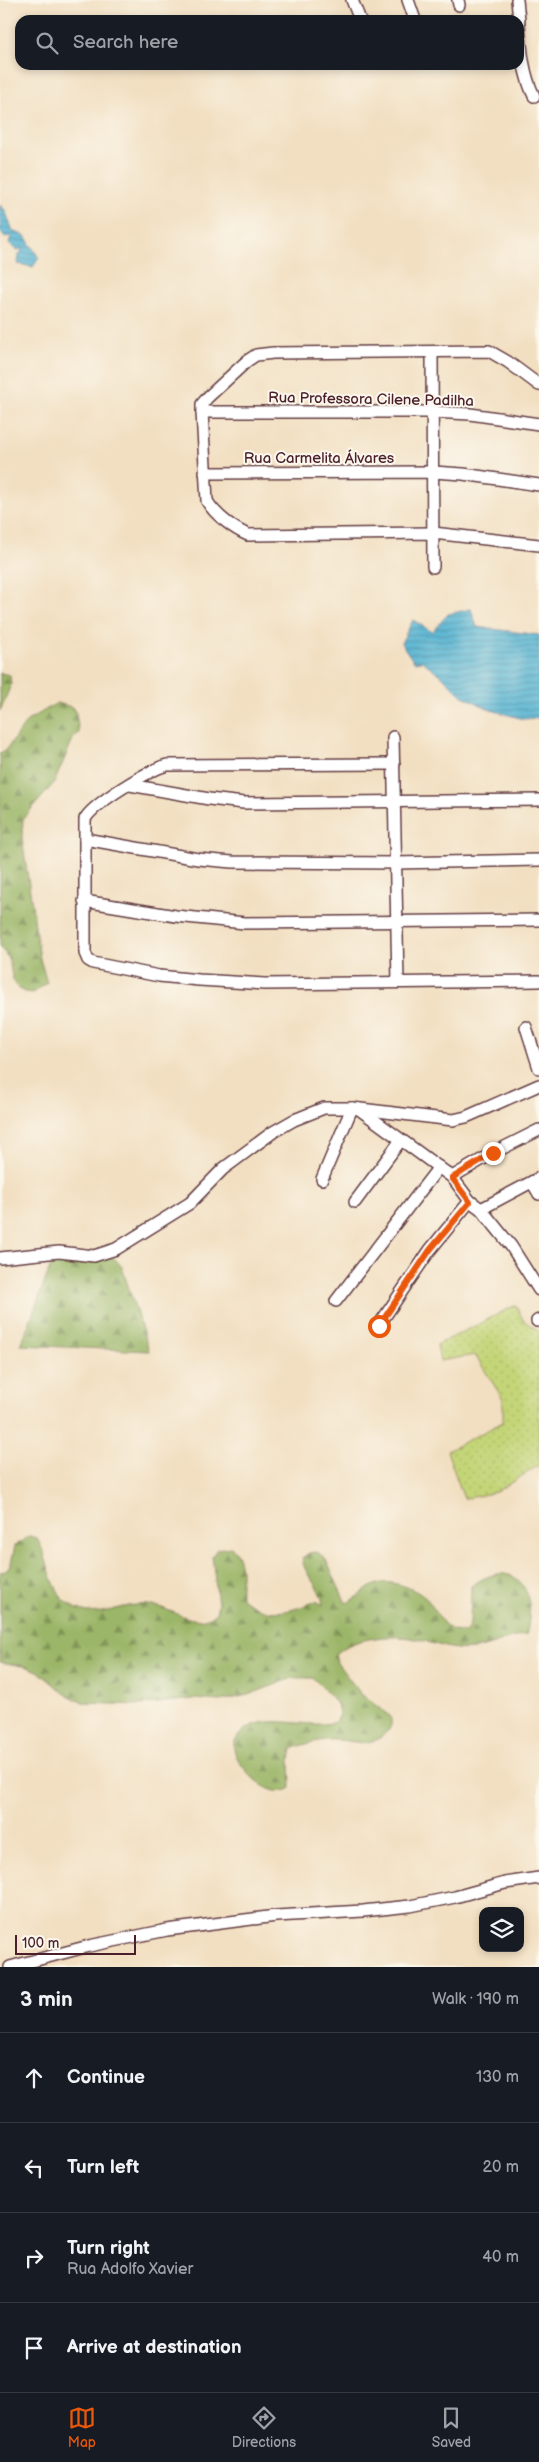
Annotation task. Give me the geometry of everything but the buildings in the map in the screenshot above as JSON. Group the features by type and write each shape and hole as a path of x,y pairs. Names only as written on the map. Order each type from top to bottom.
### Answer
{"street":[{"path":"352,0 358,15"},
{"path":"408,0 413,15"},
{"path":"517,0 518,15"},
{"path":"524,60 534,96"},
{"path":"539,385 508,362 488,351 256,355 217,387 202,404 206,496 211,507 239,531 257,537 433,533 539,545"},
{"path":"432,352 433,567"},
{"name":"Rua Professora Cilene Padilha","path":"202,412 433,412 479,415 539,424"},
{"name":"Rua Carmelita Álvares","path":"205,472 433,472 463,474 539,485"},
{"path":"393,737 398,982"},
{"path":"394,764 167,765 151,771 89,812 85,819 85,953 88,960 93,963 199,980 265,984 539,981"},
{"path":"130,785 209,799 244,803 539,800"},
{"path":"85,839 198,859 232,862 396,863 539,860"},
{"path":"84,901 176,916 245,923 539,920"},
{"path":"526,1026 534,1041 539,1068"},
{"path":"0,1258 59,1252 94,1256 106,1253 190,1203 224,1169 273,1132 294,1120 324,1108 354,1108 453,1120 466,1117 539,1085"},
{"path":"354,1108 452,1178 470,1202 481,1209 511,1246 539,1290"},
{"path":"322,1179 354,1108"},
{"path":"452,1178 493,1153 539,1130"},
{"path":"355,1202 401,1140"},
{"path":"336,1301 439,1167"},
{"path":"481,1209 536,1180 539,1194"},
{"path":"379,1326 430,1250 470,1202"},
{"path":"10,1967 89,1946 167,1930 276,1916 410,1906 455,1897 505,1883 539,1878"}],"green space":[{"path":"0,673 10,675 11,685 0,711"},
{"path":"57,703 72,707 76,713 79,733 73,739 54,783 23,819 22,838 40,959 47,983 33,993 24,992 18,987 12,976 8,959 0,948 0,753 6,750 27,721"},
{"path":"54,1257 114,1258 122,1267 149,1351 21,1345"},
{"path":"516,1305 523,1320 539,1331 539,1465 496,1492 464,1499 447,1451 503,1422 503,1399 475,1355 440,1361 437,1345"},
{"path":"29,1536 37,1538 52,1578 63,1600 87,1612 148,1605 157,1606 191,1619 208,1618 216,1613 218,1604 212,1556 217,1549 231,1547 238,1557 240,1564 241,1597 260,1609 277,1612 286,1611 316,1601 323,1605 320,1593 306,1570 302,1558 309,1553 317,1552 325,1558 346,1603 376,1584 402,1585 426,1599 444,1624 459,1632 466,1632 470,1624 471,1586 486,1577 500,1574 511,1575 520,1581 526,1591 529,1603 526,1635 466,1650 416,1639 396,1637 362,1640 343,1648 335,1654 337,1663 361,1694 391,1717 391,1726 374,1741 361,1743 326,1740 292,1749 290,1760 291,1788 282,1791 271,1790 251,1776 243,1767 234,1748 235,1741 244,1731 255,1725 267,1722 323,1724 335,1722 339,1714 337,1704 332,1697 313,1678 293,1678 248,1695 221,1701 194,1699 140,1705 83,1703 64,1693 38,1671 28,1667 0,1662 0,1572 6,1571 11,1563 15,1546"}],"water":[{"path":"0,205 5,210 13,231 25,236 39,258 33,267 18,264 19,255 23,249 17,250 9,243 11,236 4,237 0,231"},
{"path":"471,609 477,627 539,635 539,718 523,719 491,710 461,695 441,675 422,661 414,662 401,643 413,620 432,632 448,614"}],"route":[{"path":"379,1326 430,1250 470,1202 452,1178 493,1153"}]}
